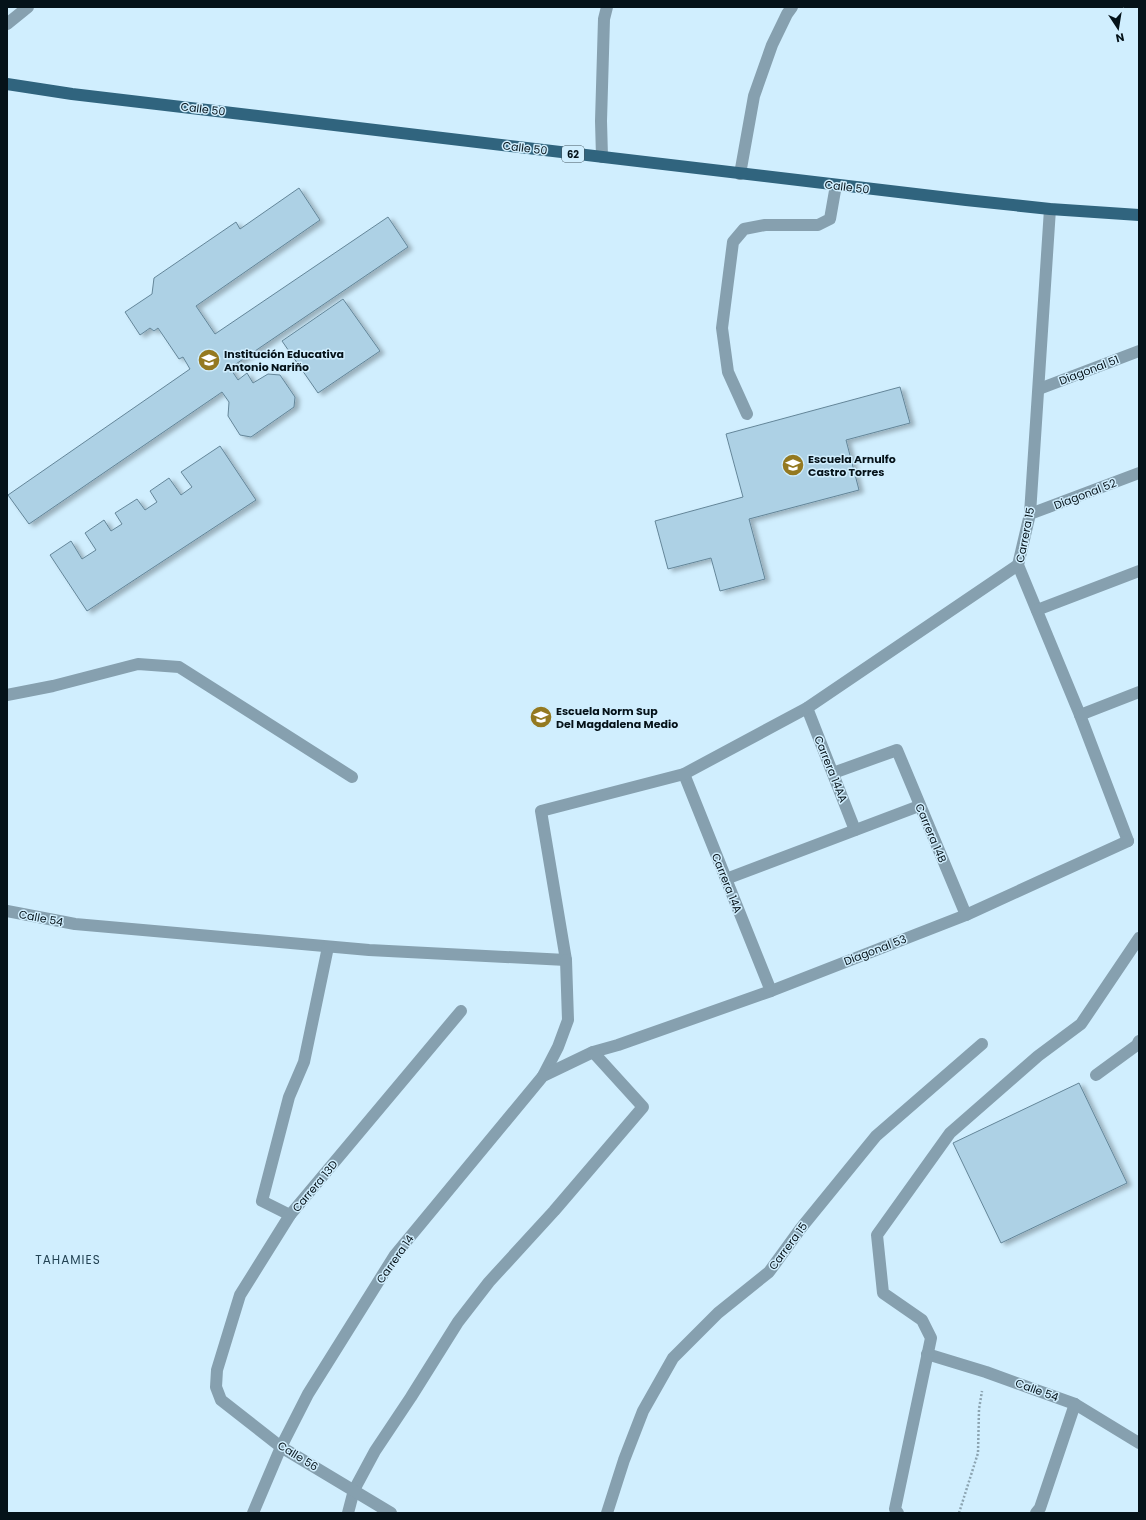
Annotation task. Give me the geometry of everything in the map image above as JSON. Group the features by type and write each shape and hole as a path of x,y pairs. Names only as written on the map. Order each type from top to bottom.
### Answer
{"main road":[{"name":"Calle 50","path":"7,84 740,174 1050,209 1139,215"}],"street":[{"path":"7,24 28,7"},
{"path":"602,157 601,113 604,19 607,7"},
{"path":"740,174 754,96 772,45 792,7"},
{"path":"747,414 728,372 722,328 733,242 744,229 765,225 818,225 830,219 836,185"},
{"name":"Carrera 15","path":"1050,209 1030,514 1018,565 1133,842"},
{"name":"Diagonal 51","path":"1038,389 1139,351"},
{"name":"Diagonal 52","path":"1030,514 1139,473"},
{"path":"543,1076 558,1047 568,1020 566,960 542,812 684,774 807,708 1018,565"},
{"path":"1037,610 1139,571"},
{"path":"7,695 53,686 138,664 179,667 352,777"},
{"path":"1080,715 1139,692"},
{"name":"Carrera 14AA","path":"807,708 855,830"},
{"name":"Carrera 14B","path":"832,773 897,750 966,916"},
{"name":"Carrera 14A","path":"684,774 771,991"},
{"path":"726,880 920,806"},
{"name":"Diagonal 53","path":"593,1052 618,1045 771,991 966,916 1133,842"},
{"name":"Calle 54","path":"7,911 75,924 369,950 566,960"},
{"path":"898,1513 895,1509 931,1338 922,1320 883,1293 877,1235 950,1133 1038,1056 1081,1024 1139,938"},
{"path":"290,1216 262,1201 289,1097 304,1062 328,946"},
{"name":"Carrera 13D","path":"216,1387 217,1370 240,1295 290,1216 461,1011"},
{"path":"1096,1075 1137,1045 1139,1041"},
{"name":"Carrera 15","path":"607,1513 624,1460 643,1411 673,1358 718,1313 769,1272 801,1228 876,1136 982,1044"},
{"path":"348,1513 354,1490 375,1451 458,1322 489,1282 554,1211 643,1106 593,1052"},
{"name":"Carrera 14","path":"253,1513 281,1447 308,1394 395,1256 543,1076 593,1052"},
{"name":"Calle 54","path":"927,1354 986,1372 1075,1404 1139,1443"},
{"name":"Calle 56","path":"216,1387 221,1400 281,1447 391,1513"},
{"path":"1036,1513 1040,1508 1075,1404"}],"path":[{"path":"959,1513 978,1453 979,1409 986,1372"}],"building":[{"path":"299,188 320,220 196,306 215,334 388,217 408,247 230,368 238,380 247,373 253,383 268,374 280,375 295,397 294,407 251,437 240,435 228,416 229,402 222,392 29,524 8,495 190,369 183,357 179,359 158,328 154,331 150,328 140,335 125,312 152,294 154,278 236,222 240,229"},
{"path":"343,299 380,351 318,393 282,341"},
{"name":"Escuela Arnulfo Castro Torres","path":"900,387 910,423 846,440 859,490 749,519 765,579 720,591 711,558 668,569 655,521 743,497 726,434"},
{"path":"220,446 256,500 87,611 50,555 71,541 82,559 96,550 85,533 104,520 111,531 122,524 115,513 137,499 145,510 157,502 150,491 169,478 181,495 192,487 181,472"},
{"path":"1079,1083 1127,1183 1001,1243 953,1143"}],"place":[{"name":"Institución Educativa Antonio Nariño","path":"209,360"},
{"name":"Escuela Arnulfo Castro Torres","path":"793,465"},
{"name":"Escuela Norm Sup Del Magdalena Medio","path":"541,717"}],"district":[{"name":"TAHAMIES","path":"68,1260"}]}
